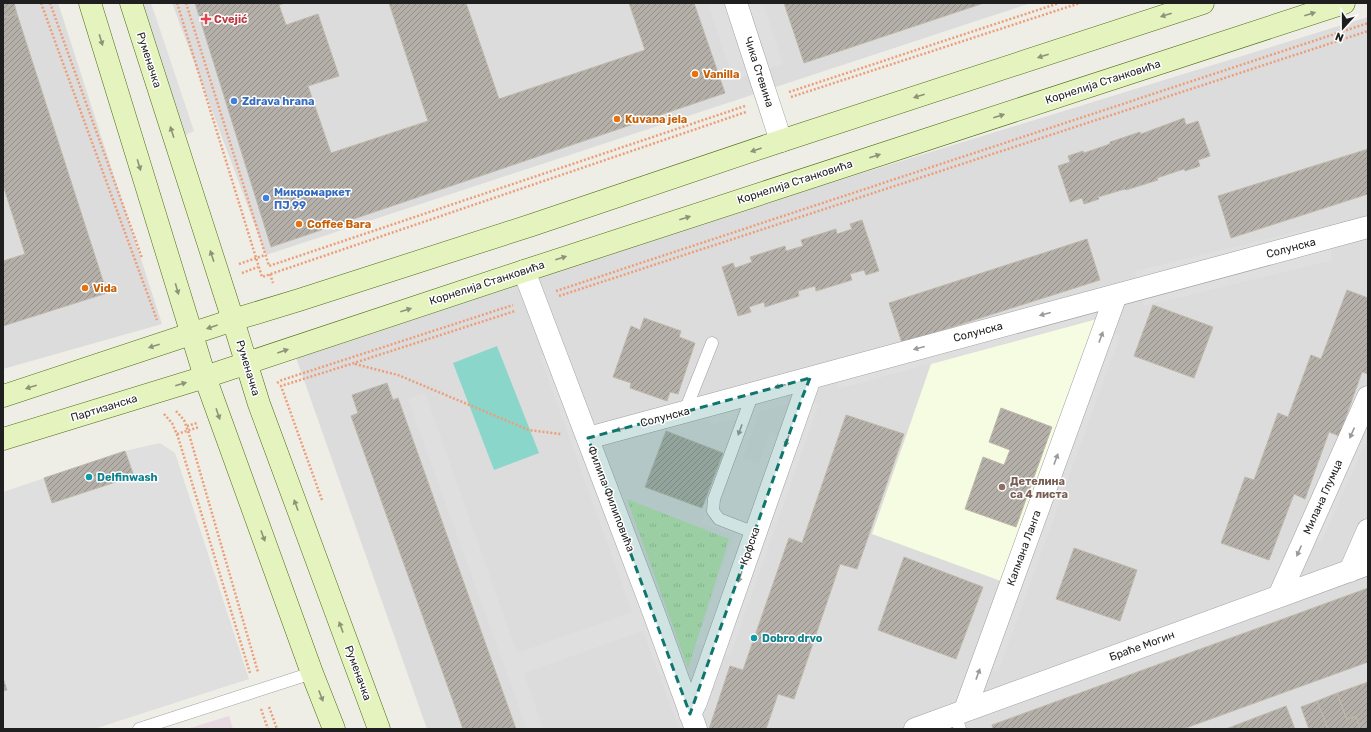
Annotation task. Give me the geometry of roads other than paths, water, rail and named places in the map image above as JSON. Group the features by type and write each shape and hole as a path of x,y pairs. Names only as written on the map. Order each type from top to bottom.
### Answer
{"main road":[{"path":"90,3 205,377 312,673 334,729"},
{"name":"Руменачка","path":"131,3 265,422 379,729"},
{"path":"3,396 233,320 524,228 781,141 1203,3"},
{"name":"Корнелија Станковића","path":"205,377 524,270 1344,3"},
{"name":"Партизанска","path":"3,439 205,377"}],"street":[{"name":"Чика Стевина","path":"736,3 781,141"},
{"name":"Солунска","path":"588,438 1368,227"},
{"name":"Филипа Филиповића","path":"524,270 655,616 693,722"},
{"name":"Калмана Ланга","path":"960,718 1116,295"},
{"name":"Крфска","path":"693,722 696,702 810,378"},
{"name":"Милана Глумца","path":"1279,596 1368,397"},
{"path":"1359,567 1368,530"},
{"name":"Браће Могин","path":"915,729 960,718 1359,567"}],"lane":[{"path":"685,411 712,343"},
{"path":"753,393 714,499 713,511 719,520 755,533"},
{"path":"139,729 312,673"}],"place":[{"name":"Cvejić","path":"206,19"},
{"name":"Vanilla","path":"695,74"},
{"name":"Zdrava hrana","path":"234,101"},
{"name":"Kuvana jela","path":"617,119"},
{"name":"Микромаркет ПЈ 99","path":"266,198"},
{"name":"Coffee Bara","path":"299,224"},
{"name":"Vida","path":"85,288"},
{"name":"Delfinwash","path":"89,477"},
{"name":"Детелина са 4 листа","path":"1002,487"},
{"name":"Dobro drvo","path":"754,638"}]}
